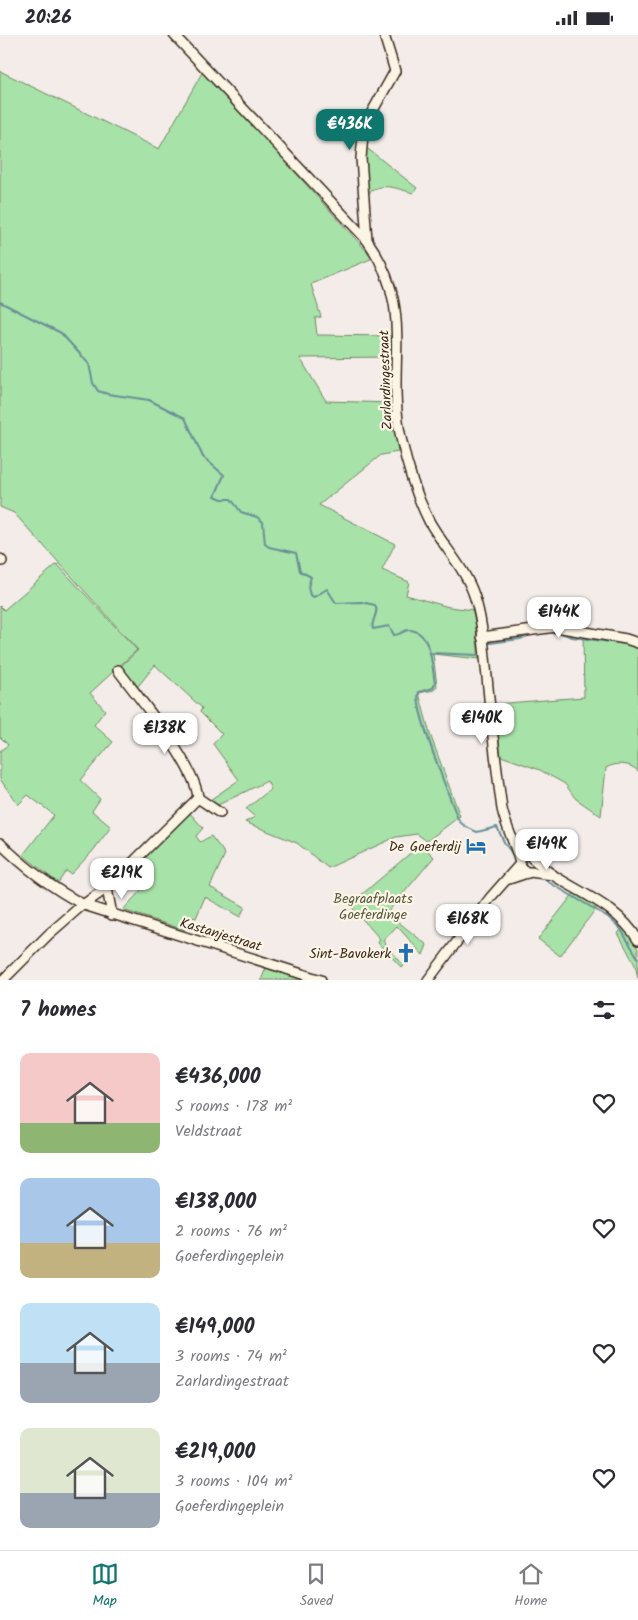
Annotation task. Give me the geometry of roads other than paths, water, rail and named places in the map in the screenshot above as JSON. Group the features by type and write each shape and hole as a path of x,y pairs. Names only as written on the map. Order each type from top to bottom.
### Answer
{"street":[{"name":"Zarlardingestraat","path":"174,35 367,240 385,270 393,293 398,339 398,408 401,437 411,475 429,521 474,593 482,637 504,821 515,843 522,870 554,875"},
{"path":"367,240 361,158 363,135 372,112 395,71 384,35"},
{"path":"482,637 556,627 619,637 638,643"},
{"path":"3,980 49,934 107,888 198,798 198,790 184,761 118,669"},
{"path":"198,798 220,813"},
{"name":"Kastanjestraat","path":"0,843 13,856 64,894 84,905 321,980"},
{"name":"Zarlardingestraat","path":"515,843 532,859 554,875 616,913 631,927 638,939"},
{"path":"428,980 490,898 509,879 521,863 532,859 535,867 529,872 509,879"},
{"path":"107,888 112,915"}],"waterway":[{"path":"0,302 61,333 89,364 93,383 98,391 149,400 185,418 203,457 224,475 215,496 222,499 231,499 241,512 257,517 263,522 265,544 269,547 296,553 300,571 311,577 308,587 310,595 314,597 327,589 336,603 361,602 375,605 373,629 389,626 394,635 409,630 417,632 422,636 430,651 435,683 433,688 419,692 418,700 426,733 458,819 463,825 477,832 497,827 505,844 514,856"},
{"path":"547,632 558,632 572,637 626,644"},
{"path":"490,643 520,639 530,635"},
{"path":"432,653 477,655"},
{"path":"545,880 608,917 620,928 638,958"}],"place":[{"name":"De Goeferdij","path":"476,846"},
{"name":"Sint-Bavokerk","path":"406,953"}],"park label":[{"name":"Begraafplaats Goeferdinge","path":"373,906"}]}
